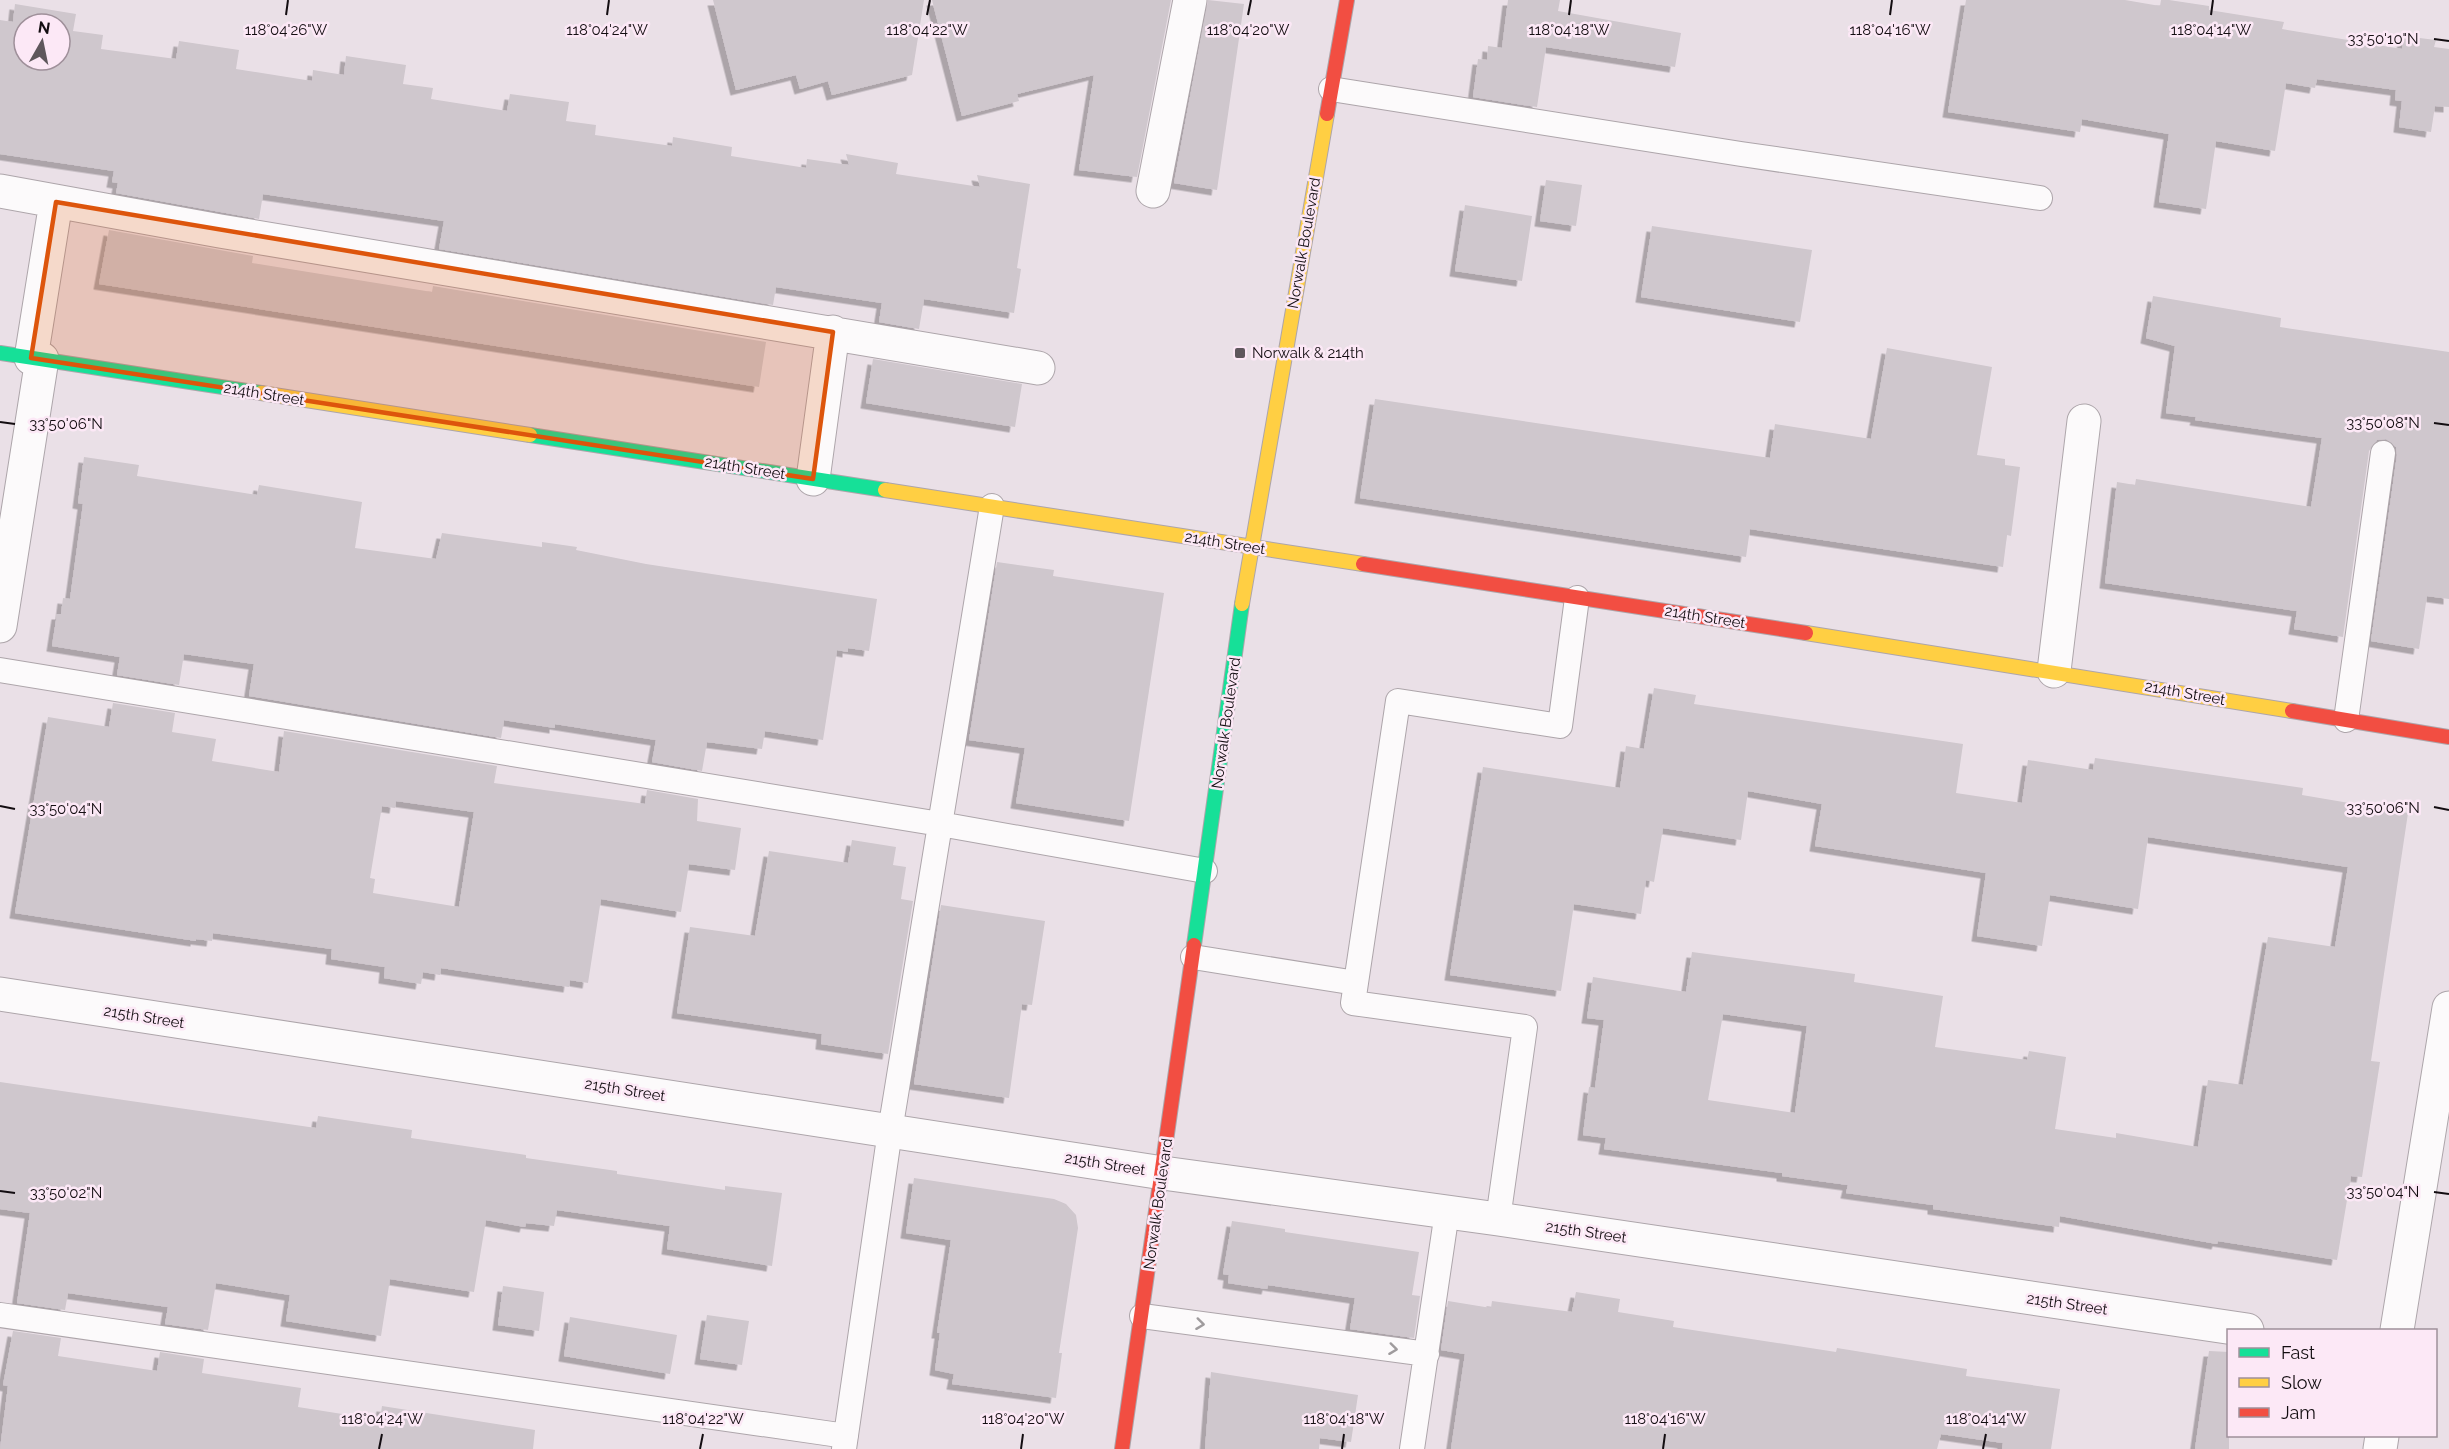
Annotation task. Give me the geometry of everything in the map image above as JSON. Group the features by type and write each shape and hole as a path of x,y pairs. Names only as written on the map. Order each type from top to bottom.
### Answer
{"street":[{"path":"1153,191 1190,0"},
{"name":"Norwalk Boulevard","path":"1122,1449 1163,1173 1250,546 1347,0"},
{"path":"0,191 1038,368"},
{"path":"0,626 24,357 56,202"},
{"path":"813,479 833,332"},
{"name":"214th Street","path":"24,357 2054,671 2449,737"},
{"path":"2054,671 2084,421"},
{"name":"215th Street","path":"0,994 1163,1173 1498,1219 2240,1329"},
{"path":"2397,1329 2449,1008"}],"lane":[{"path":"1331,89 1741,154 2040,198"},
{"path":"2346,720 2384,453"},
{"path":"0,1315 845,1442 890,1131 992,506"},
{"path":"1498,1219 1525,1027 1353,1003 1398,701 1560,726 1577,598"},
{"path":"0,670 940,824 1205,871"},
{"path":"1193,957 1356,982"},
{"path":"1412,1449 1447,1212"},
{"path":"1142,1316 1427,1354"}],"highlighted area":[{"path":"56,202 833,332 813,479 31,358"}],"building":[{"path":"713,0 924,0 912,75 832,95 828,81 800,89 796,75 736,90"},
{"path":"932,0 1171,0 1137,177 1079,170 1094,75 1017,94 1019,101 962,116"},
{"path":"1208,0 1244,4 1217,190 1174,183"},
{"path":"1508,0 1560,0 1558,11 1681,33 1675,67 1546,47 1537,107 1473,97 1478,59 1487,60 1488,46 1502,48"},
{"path":"1966,0 2125,0 2160,6 2161,0 2169,0 2209,6 2209,10 2284,22 2282,29 2402,49 2403,36 2436,40 2434,47 2449,49 2449,107 2435,106 2431,132 2399,127 2402,101 2395,100 2396,90 2317,79 2315,88 2286,83 2275,151 2216,141 2206,209 2159,202 2169,134 2082,119 2080,132 1948,112"},
{"path":"15,4 64,12 14,12"},
{"path":"72,13 76,14 73,31 103,35 101,49 176,59 179,41 239,50 236,69 312,81 313,70 344,75 346,56 406,65 403,84 433,88 431,99 507,111 510,94 569,102 566,121 596,125 595,135 672,146 673,137 732,147 731,156 806,168 807,159 849,165 846,154 898,163 896,174 980,187 977,175 1030,184 1017,268 1021,269 1014,313 924,299 919,329 879,322 882,303 776,287 773,305 439,249 444,221 263,194 259,219 116,193 118,183 112,182 114,171 0,154 0,20 12,22 12,72 72,72"},
{"path":"1546,180 1582,185 1576,226 1540,221"},
{"path":"1465,205 1532,216 1522,281 1455,271"},
{"path":"1652,226 1812,250 1800,322 1641,297"},
{"path":"109,230 253,256 252,263 432,292 433,286 766,342 759,387 99,284"},
{"path":"2153,296 2281,318 2280,327 2449,352 2449,599 2427,596 2419,649 2371,641 2397,455 2396,447 2386,439 2377,440 2369,451 2343,637 2294,629 2297,611 2105,583 2117,482 2135,485 2136,479 2311,507 2322,438 2195,420 2196,417 2166,413 2175,346 2146,338"},
{"path":"1887,348 1992,367 1977,455 2005,459 2005,465 2020,467 2011,536 2007,535 2003,567 1750,529 1746,557 1360,498 1375,399 1770,458 1775,424 1871,439"},
{"path":"873,359 1022,384 1015,427 866,403"},
{"path":"84,457 139,465 137,476 257,495 259,485 362,502 355,548 436,559 442,533 542,547 542,542 577,547 576,550 646,564 877,599 869,651 848,648 848,652 837,650 823,740 765,731 762,749 707,742 702,771 652,762 656,740 555,724 555,728 504,720 501,738 249,696 254,664 184,654 179,685 117,675 120,657 52,646 57,614 61,614 63,598 70,599 83,504 78,503"},
{"path":"997,562 1054,570 1053,576 1164,593 1129,821 1016,803 1025,748 969,740"},
{"path":"1654,688 1696,695 1694,704 1963,744 1956,793 2022,803 2028,760 2093,770 2095,758 2303,788 2302,795 2408,813 2371,1061 2380,1062 2362,1177 2351,1176 2337,1260 2218,1241 2217,1244 2060,1216 2059,1227 1933,1209 1933,1205 1846,1193 1848,1185 1782,1176 1782,1173 1604,1149 1606,1138 1583,1135 1589,1087 1595,1088 1604,1020 1587,1018 1593,977 1686,992 1692,952 1855,974 1854,982 1943,996 1935,1047 2027,1060 2029,1051 2066,1057 2055,1129 2116,1138 2116,1133 2198,1147 2208,1080 2243,1085 2268,937 2335,947 2348,867 2148,837 2138,909 2050,895 2042,946 1977,936 1986,873 1815,846 1822,804 1748,791 1741,840 1663,828 1654,882 1646,880 1641,914 1574,904 1561,991 1450,975 1483,767 1620,788 1626,746 1644,749","holes":["1723,1014 1807,1026 1795,1113 1708,1100"]},
{"path":"113,703 175,713 172,732 216,739 212,761 279,772 284,731 497,766 494,783 645,804 647,790 698,799 697,821 741,828 735,870 689,864 681,912 601,899 588,983 570,980 569,987 441,968 440,975 423,972 421,984 384,978 385,967 331,959 332,949 213,933 212,941 196,939 196,941 15,913 48,717 109,727","holes":["396,801 474,812 459,907 373,893 375,879 370,878 382,806 395,808"]},
{"path":"852,840 896,847 893,865 906,867 901,899 913,901 888,1054 821,1044 822,1034 677,1013 690,927 755,936 769,851 848,863"},
{"path":"941,905 1045,921 1032,1005 1022,1004 1009,1098 914,1084"},
{"path":"0,1082 316,1128 318,1116 412,1130 411,1138 526,1155 526,1158 617,1171 617,1174 725,1190 725,1186 782,1193 772,1266 667,1249 670,1226 557,1210 554,1226 526,1223 525,1227 486,1220 474,1292 390,1279 381,1336 286,1321 290,1295 216,1283 208,1330 165,1324 168,1307 68,1293 65,1310 17,1303 30,1213 0,1209"},
{"path":"914,1178 1054,1199 1066,1204 1076,1215 1078,1228 1059,1353 1062,1353 1056,1398 952,1384 954,1374 935,1370 940,1333 937,1333 951,1240 906,1233"},
{"path":"1232,1221 1285,1229 1285,1232 1419,1252 1412,1295 1420,1296 1414,1338 1350,1329 1355,1298 1268,1285 1267,1289 1228,1283 1229,1275 1223,1274"},
{"path":"503,1286 544,1292 539,1331 498,1325"},
{"path":"1576,1292 1620,1299 1618,1312 1674,1321 1673,1327 1836,1352 1837,1348 1967,1369 1966,1376 2060,1389 2051,1449 2002,1449 2003,1443 1941,1434 1937,1449 1451,1449 1465,1354 1441,1350 1448,1301 1491,1308 1492,1301 1572,1312"},
{"path":"707,1315 749,1321 742,1365 700,1359"},
{"path":"570,1317 677,1335 670,1374 564,1356"},
{"path":"13,1331 61,1338 58,1356 157,1371 160,1352 204,1359 202,1373 301,1388 298,1407 380,1420 382,1406 535,1430 533,1449 0,1449 8,1386 3,1385"},
{"path":"2209,1351 2227,1352 2229,1449 2195,1449"},
{"path":"1211,1372 1358,1395 1351,1442 1320,1438 1319,1449 1205,1449"}],"traffic: fast":[{"path":"0,353 261,393"},
{"path":"530,435 885,490"},
{"path":"1194,945 1242,604"}],"traffic: slow":[{"path":"1242,604 1327,114"},
{"path":"261,393 530,435"},
{"path":"885,490 1363,564"},
{"path":"1806,633 2292,711"}],"traffic: jam":[{"path":"1327,114 1347,0"},
{"path":"1363,564 1806,633"},
{"path":"2292,711 2449,737"},
{"path":"1122,1449 1194,945"}],"place":[{"name":"Norwalk & 214th","path":"1240,353"}]}
